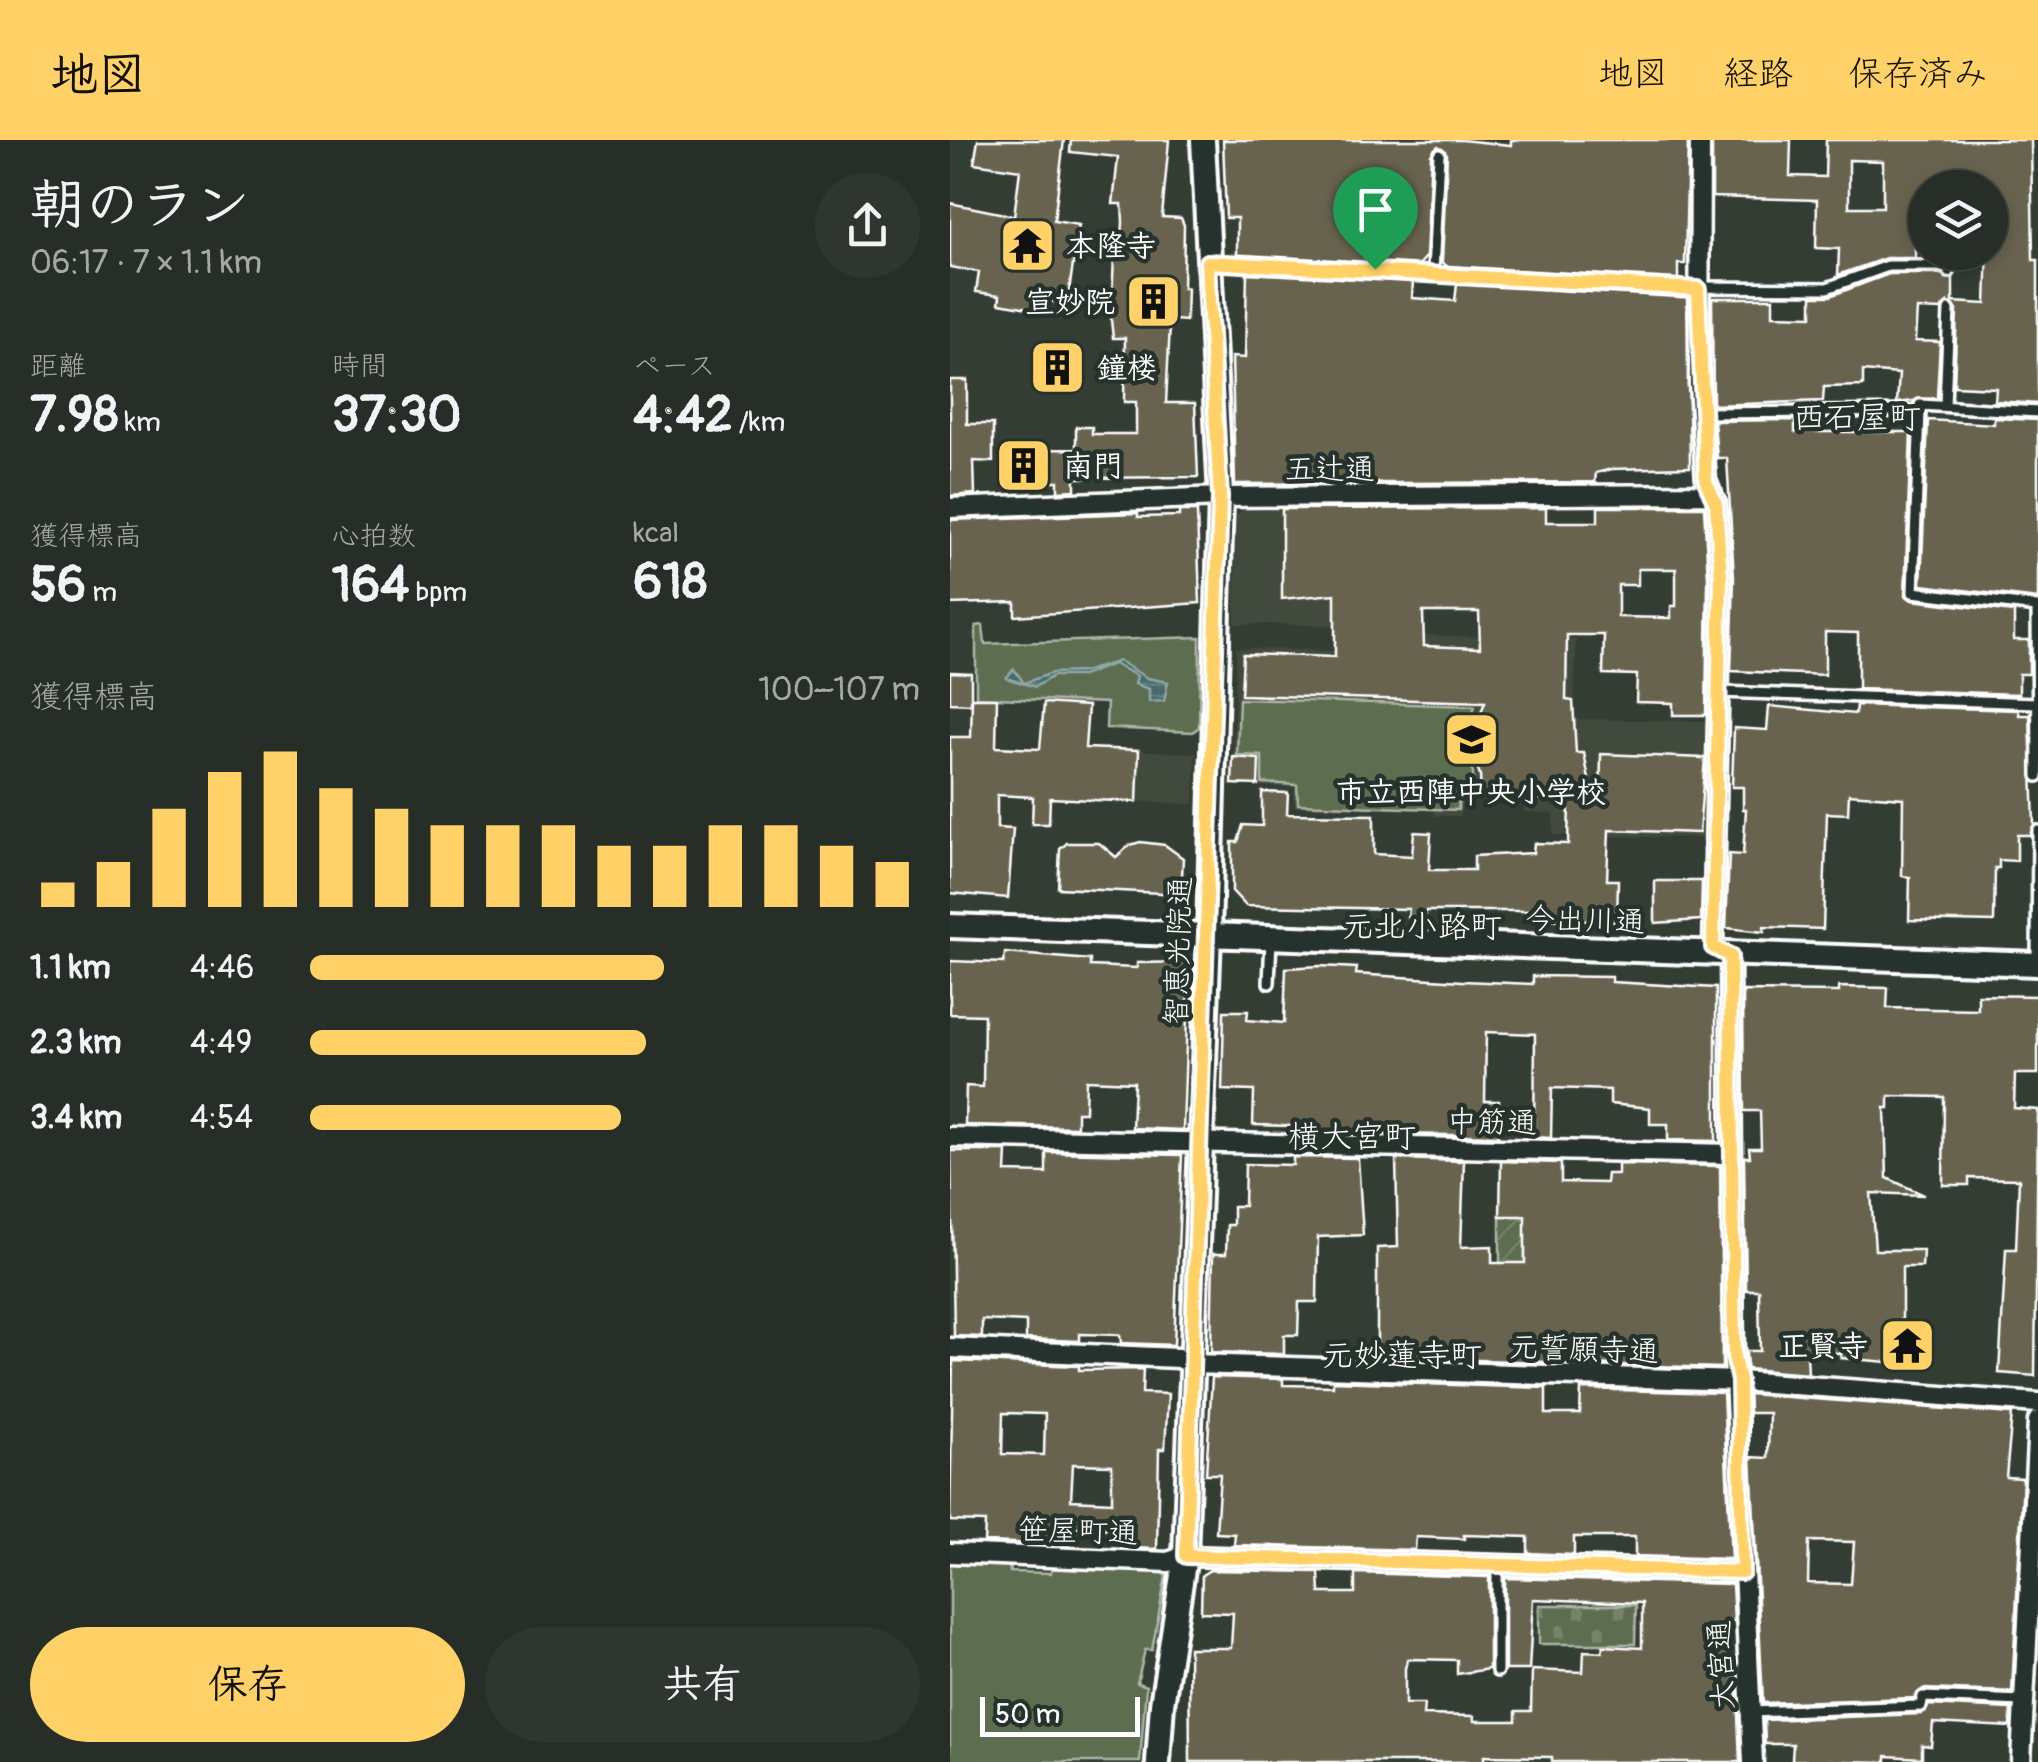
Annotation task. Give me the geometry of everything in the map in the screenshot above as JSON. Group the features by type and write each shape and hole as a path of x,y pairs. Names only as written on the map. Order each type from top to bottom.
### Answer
{"street":[{"name":"智恵光院通","path":"1158,1762 1162,1704 1186,1556 1209,934 1220,497 1203,140"},
{"name":"大宮通","path":"1700,140 1700,412 1721,578 1713,947 1730,956 1734,1356 1739,1381 1742,1572 1753,1762"},
{"name":"五辻通","path":"950,508 1220,497 1712,494"},
{"name":"今出川通","path":"950,926 2037,964"},
{"name":"中筋通","path":"950,1138 1732,1154"},
{"name":"元誓願寺通","path":"950,1348 1178,1358 1193,1364 1739,1381 2038,1404"},
{"path":"2021,1762 2038,1420"},
{"name":"笹屋町通","path":"950,1553 1168,1562 1186,1556 1742,1572"}],"lane":[{"path":"1434,272 1439,154"},
{"path":"1207,262 1434,272 1578,282 1584,286 1698,288 1828,288 1888,266 1948,266 1949,272"},
{"path":"1945,406 1949,310"},
{"path":"2038,412 1920,405 1913,592 2037,607 2038,776"},
{"path":"1700,412 1920,411"},
{"path":"1719,692 2037,704"},
{"path":"2037,964 2038,831"},
{"path":"1269,983 1271,936"},
{"path":"1497,1566 1497,1671"},
{"path":"1751,1712 1921,1706 1923,1696 2024,1701"}],"shaded area":[{"path":"1401,507 1403,626 1235,624 1236,516 1245,508"},
{"name":"市立西陣中央小学校","path":"1343,632 1576,640 1574,719 1708,721 1707,838 1553,835 1553,813 1524,812 1524,802 1462,800 1460,816 1435,816 1434,810 1294,807 1294,788 1260,786 1260,757 1233,756 1236,648 1341,651"},
{"path":"1062,747 1196,753 1194,804 967,794"}],"green space":[{"path":"983,625 985,644 1200,637 1199,727 1193,732 1106,728 1107,703 976,697 976,626"},
{"path":"1239,699 1475,706 1463,742 1473,774 1474,795 1459,795 1458,810 1298,804 1297,785 1262,783 1262,756 1237,755"},
{"path":"1500,1216 1542,1216 1525,1248 1525,1260 1531,1264 1500,1264"},
{"path":"950,1561 1009,1563 1010,1572 1051,1573 1052,1564 1160,1570 1166,1576 1152,1650 1145,1650 1137,1683 1146,1686 1140,1762 950,1762"},
{"path":"1539,1605 1636,1605 1635,1644 1539,1644"}],"water":[{"path":"1119,661 1147,678 1168,682 1164,701 1149,702 1149,689 1135,684 1137,676 1113,664 1082,676 1053,676 1035,687 1006,678 1014,669 1024,683 1052,673 1083,672"}],"building":[{"path":"978,140 1064,140 1054,221 1079,225 1067,304 1048,301 1046,311 999,303 1000,295 976,292 979,272 950,267 950,203 1014,216 1020,170 974,163"},
{"path":"1071,140 1169,140 1162,217 1181,218 1184,225 1183,288 1187,288 1186,321 1174,320 1170,325 1166,403 1195,403 1198,477 1075,478 1075,490 1058,491 1058,481 1010,481 1010,450 1076,449 1076,427 1092,427 1092,434 1136,434 1136,402 1124,402 1125,338 1113,338 1111,320 1114,257 1121,257 1123,222 1122,204 1113,204 1118,157 1070,152"},
{"path":"1223,140 1462,140 1511,145 1511,140 1688,140 1685,264 1678,264 1678,280 1446,266 1442,261 1447,154 1438,146 1431,154 1426,257 1419,265 1237,255 1237,218 1226,218"},
{"path":"1712,140 1791,140 1790,176 1825,177 1826,140 2031,140 2033,260 2038,260 2038,404 1995,401 1996,388 1954,386 1957,310 1948,302 1941,310 1917,309 1915,341 1940,342 1937,398 1897,403 1899,374 1863,371 1863,386 1824,387 1823,401 1713,405 1712,298 1773,298 1773,315 1812,316 1812,296 1830,296 1889,274 1941,274 1953,279 1953,302 1986,304 1987,270 2008,270 2008,170 1908,170 1908,258 1886,258 1838,275 1839,249 1816,248 1817,200 1712,197","holes":["1849,160 1883,161 1883,207 1849,207"]},
{"path":"1247,272 1413,281 1412,298 1455,301 1457,284 1687,297 1690,467 1612,469 1596,473 1595,482 1235,484 1232,357 1245,358"},
{"path":"950,380 967,380 967,424 993,424 993,462 974,461 975,494 950,496"},
{"path":"1994,418 2038,420 2038,599 1921,585 1928,420 1994,424"},
{"path":"1795,420 1795,432 1911,432 1905,595 1912,600 2014,612 2014,640 2029,640 2029,674 2019,674 2019,694 1858,689 1858,633 1825,632 1825,675 1731,671 1734,578 1727,458 1717,458 1714,421"},
{"path":"1598,507 1704,507 1708,578 1706,715 1673,715 1673,703 1636,702 1637,675 1603,674 1604,635 1567,635 1566,700 1573,701 1576,753 1584,753 1593,801 1600,800 1601,754 1705,758 1699,833 1609,830 1607,880 1618,880 1617,922 1532,919 1532,911 1426,911 1425,918 1408,917 1409,909 1246,906 1232,891 1232,842 1238,842 1243,825 1262,826 1262,792 1288,793 1287,814 1374,815 1374,854 1412,856 1414,832 1431,833 1429,870 1474,870 1474,856 1533,853 1534,843 1568,844 1569,800 1481,797 1480,776 1469,742 1485,702 1241,695 1243,654 1335,657 1335,594 1282,599 1282,509 1546,508 1546,522 1598,522","holes":["1638,569 1676,569 1676,606 1671,606 1671,618 1618,617 1618,585 1638,585","1423,612 1479,612 1480,648 1424,646"]},
{"path":"1179,511 1197,511 1200,603 1015,616 1015,602 950,604 950,520 1138,513 1138,517 1179,516"},
{"path":"950,672 971,673 971,704 950,703"},
{"path":"972,698 997,698 996,747 1040,749 1044,703 1088,706 1085,748 1139,750 1137,802 1050,798 1049,824 1032,824 1033,797 997,795 997,828 1013,829 1008,898 950,893 950,737 971,737"},
{"path":"1856,705 2019,710 2019,715 2030,715 2034,824 2030,835 2017,835 2017,861 1999,860 1999,868 1995,868 1994,922 1909,920 1910,877 1902,876 1903,798 1849,794 1848,814 1827,813 1823,929 1764,927 1764,932 1726,928 1729,854 1743,855 1746,809 1743,787 1732,787 1734,728 1767,730 1769,706 1855,714"},
{"path":"1233,757 1259,759 1258,785 1232,784"},
{"path":"1140,842 1165,845 1183,858 1181,894 1058,888 1060,849 1067,843 1099,843 1116,857"},
{"path":"1655,881 1702,881 1701,920 1655,923"},
{"path":"1005,953 1090,960 1090,966 1137,968 1137,963 1189,962 1183,1130 1132,1128 1134,1082 1086,1080 1085,1112 1077,1112 1077,1127 965,1125 966,1086 983,1087 984,1015 950,1014 950,961 1004,963"},
{"path":"1286,968 1357,968 1356,974 1462,981 1533,984 1533,976 1612,977 1612,982 1716,988 1716,1141 1668,1140 1668,1124 1650,1124 1650,1108 1610,1104 1610,1090 1552,1088 1551,1138 1534,1137 1535,1034 1486,1032 1485,1101 1499,1101 1498,1136 1293,1132 1293,1126 1253,1125 1254,1091 1222,1090 1224,1011 1248,1011 1247,1020 1284,1023"},
{"path":"1839,987 1888,988 1887,1008 1978,1010 1978,995 2038,996 2038,1074 2015,1074 2014,1108 2038,1110 2035,1376 1999,1373 2006,1249 2016,1249 2019,1179 1969,1178 1969,1185 1943,1185 1944,1097 1889,1096 1889,1108 1885,1108 1887,1178 1924,1195 1871,1193 1875,1250 1923,1250 1922,1267 1902,1267 1902,1332 1925,1334 1923,1365 1841,1358 1841,1353 1807,1353 1808,1374 1747,1369 1746,1351 1760,1351 1759,1290 1746,1290 1744,1157 1750,1157 1749,1148 1761,1148 1760,1111 1744,1111 1743,991 1839,992"},
{"path":"951,1151 1007,1151 1006,1172 1046,1173 1046,1152 1182,1155 1174,1345 1121,1343 1120,1335 1080,1334 1080,1341 1026,1339 1026,1322 982,1320 982,1337 954,1336"},
{"path":"1293,1157 1358,1158 1363,1235 1318,1237 1317,1302 1299,1302 1298,1335 1284,1335 1284,1354 1211,1352 1213,1254 1226,1254 1227,1225 1233,1225 1233,1206 1244,1206 1245,1164 1293,1165"},
{"path":"1396,1159 1464,1161 1461,1247 1492,1246 1492,1263 1525,1263 1525,1216 1500,1216 1501,1161 1561,1163 1561,1182 1606,1183 1607,1174 1618,1174 1618,1164 1720,1166 1722,1368 1583,1364 1584,1348 1545,1348 1546,1362 1377,1357 1377,1248 1398,1247"},
{"path":"953,1361 1079,1366 1079,1370 1143,1369 1142,1393 1168,1394 1165,1449 1159,1449 1157,1549 1131,1548 1131,1530 1070,1527 1069,1545 984,1542 985,1522 950,1521","holes":["1003,1413 1045,1414 1044,1455 1002,1454","1073,1464 1112,1465 1112,1502 1071,1500"]},
{"path":"1212,1377 1283,1379 1283,1385 1333,1386 1333,1381 1546,1388 1546,1414 1580,1414 1581,1389 1723,1393 1731,1559 1635,1556 1635,1537 1574,1537 1574,1555 1528,1553 1528,1537 1464,1535 1464,1539 1416,1537 1415,1550 1234,1545 1235,1534 1216,1533 1220,1474 1206,1474"},
{"path":"1748,1394 2012,1414 2006,1477 2023,1478 2012,1692 1923,1689 1914,1698 1763,1703 1751,1457 1768,1458 1769,1413 1749,1413","holes":["1809,1541 1854,1542 1851,1584 1808,1583"]},
{"path":"1210,1570 1319,1572 1320,1593 1355,1593 1355,1573 1489,1577 1489,1669 1457,1674 1457,1660 1408,1659 1405,1668 1405,1704 1424,1704 1423,1715 1474,1716 1474,1721 1516,1721 1516,1711 1531,1711 1532,1670 1583,1672 1584,1651 1602,1652 1603,1646 1642,1648 1642,1603 1533,1599 1529,1670 1505,1670 1505,1578 1732,1584 1734,1621 1727,1622 1727,1670 1736,1670 1740,1762 1552,1762 1552,1757 1484,1756 1484,1762 1190,1762 1189,1648 1231,1648 1233,1613 1201,1612 1202,1575"},
{"path":"1929,1705 2011,1709 2010,1727 1933,1723 1931,1746 1922,1745 1922,1758 1886,1756 1886,1762 1792,1760 1793,1744 1765,1744 1764,1720 1921,1714"}],"place":[{"name":"本隆寺","path":"1027,246"},
{"name":"宣妙院","path":"1154,302"},
{"name":"鐘楼","path":"1058,368"},
{"name":"南門","path":"1024,466"},
{"name":"市立西陣中央小学校","path":"1471,739"},
{"name":"正賢寺","path":"1907,1346"}],"district":[{"name":"西石屋町","path":"1857,417"},
{"name":"元北小路町","path":"1422,926"},
{"name":"横大宮町","path":"1352,1136"},
{"name":"元妙蓮寺町","path":"1402,1355"}],"route":[{"path":"1207,262 1375,269 1578,282 1584,286 1698,289 1698,384 1706,481 1716,504 1721,578 1713,947 1730,956 1734,1356 1739,1381 1742,1572 1186,1556 1209,934 1220,497 1207,262"}]}
